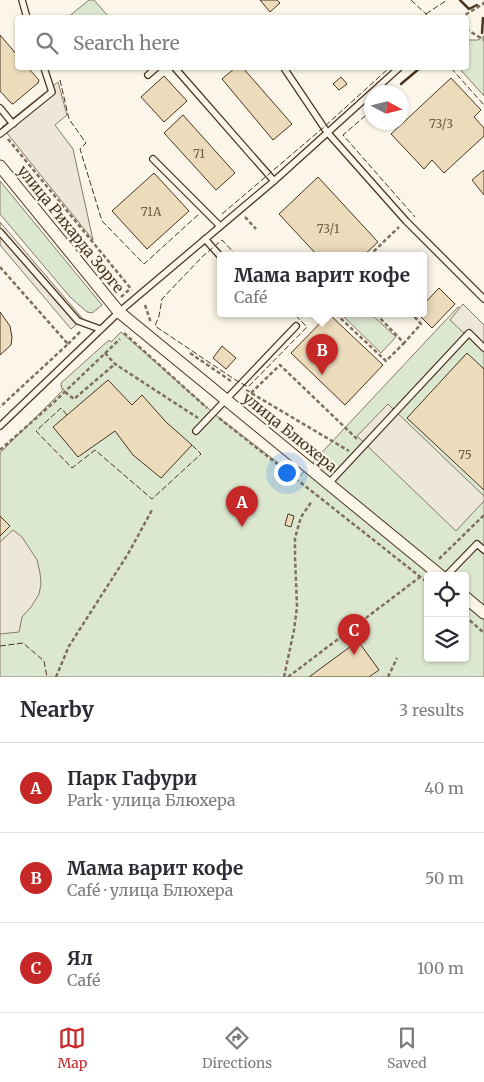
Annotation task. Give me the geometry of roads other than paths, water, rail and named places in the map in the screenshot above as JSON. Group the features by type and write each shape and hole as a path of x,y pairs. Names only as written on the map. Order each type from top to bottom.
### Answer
{"street":[{"name":"улица Рихарда Зорге","path":"0,166 115,308"},
{"name":"улица Блюхера","path":"115,308 437,572"},
{"path":"469,600 484,613"}],"lane":[{"path":"22,0 26,15"},
{"path":"1,133 52,92 45,70"},
{"path":"148,75 154,70"},
{"path":"177,70 274,180"},
{"path":"285,70 327,132 406,221 484,299"},
{"path":"0,426 100,330 115,308 205,239 397,70"},
{"path":"0,108 13,124"},
{"path":"153,159 220,226"},
{"path":"0,232 78,321 100,330"},
{"path":"205,239 217,252"},
{"path":"196,431 296,326"},
{"path":"329,484 468,333 484,348"},
{"path":"450,572 477,544 484,550"}],"place":[{"name":"Мама варит кофе","path":"322,375"},
{"name":"Парк Гафури","path":"242,527"},
{"name":"Ял","path":"354,655"}]}
